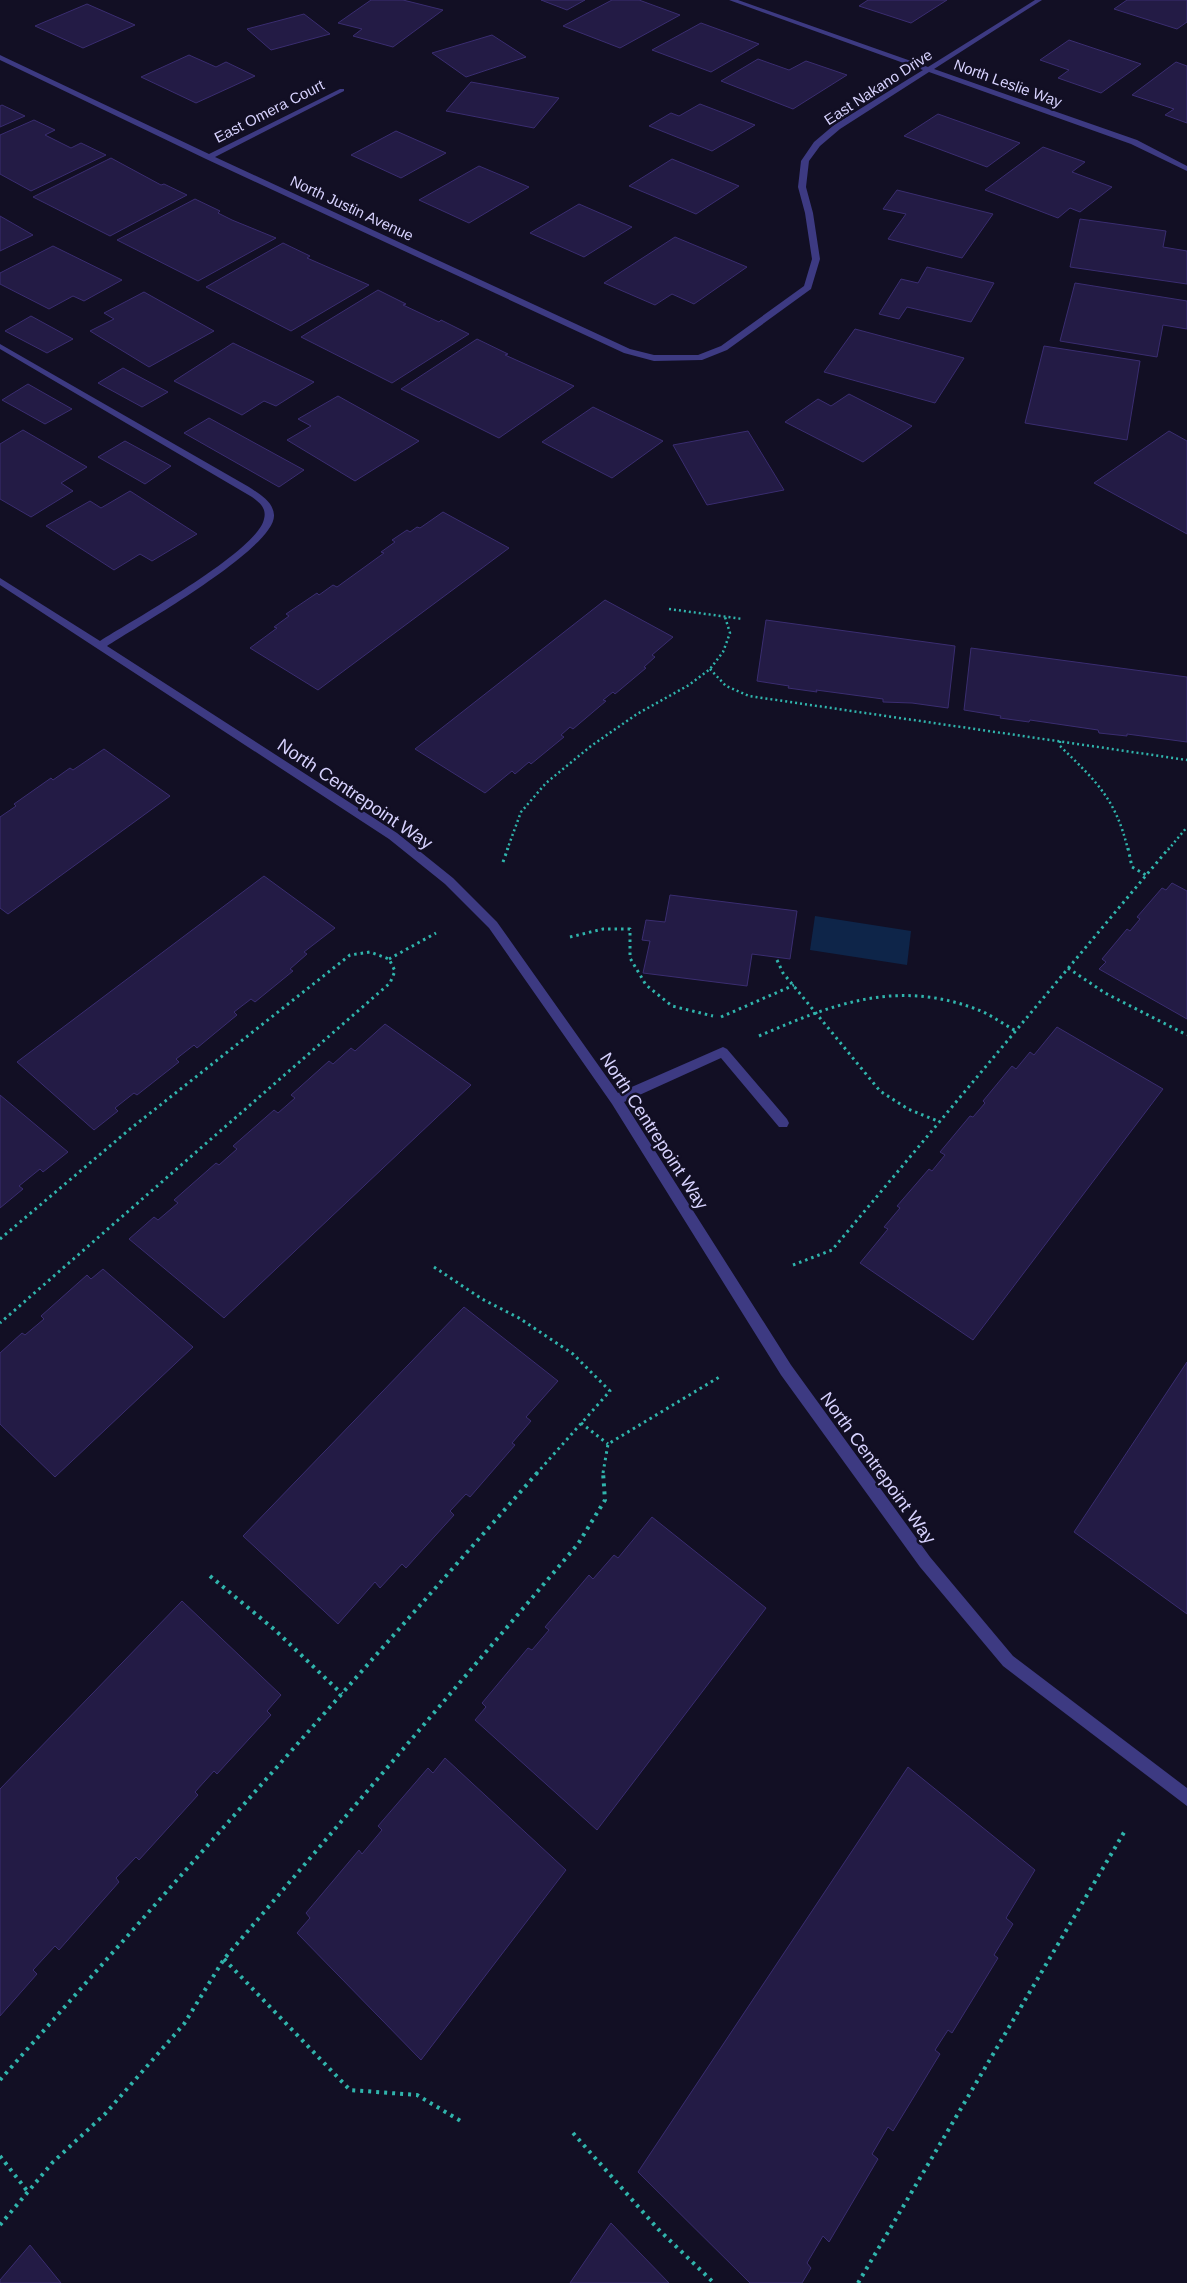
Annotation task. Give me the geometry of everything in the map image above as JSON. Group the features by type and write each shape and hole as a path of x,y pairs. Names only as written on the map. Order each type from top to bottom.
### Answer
{"street":[{"name":"North Leslie Way","path":"732,0 1134,142 1187,169"},
{"name":"East Nakano Drive","path":"698,358 724,348 808,287 816,259 809,213 802,187 805,161 817,144 836,128 1039,0"},
{"name":"North Justin Avenue","path":"0,57 209,157 627,351 654,358 698,358"},
{"name":"East Omera Court","path":"209,157 342,90"},
{"path":"0,346 246,489 264,501 269,510 270,521 264,533 248,548 99,646"},
{"name":"North Centrepoint Way","path":"0,581 393,836 449,881 493,925 616,1100 786,1370 924,1562 1008,1661 1187,1798"},
{"path":"616,1100 722,1052 783,1123"}],"path":[{"path":"668,609 743,619"},
{"path":"503,862 521,812 546,783 591,746 637,714 690,684 710,669 723,652 730,633 725,617"},
{"path":"710,669 718,682 731,690 749,696 1187,760"},
{"path":"1060,742 1060,746 1090,775 1111,801 1126,837 1132,867 1146,875"},
{"path":"793,1265 832,1250 1187,827"},
{"path":"570,937 603,929 630,929 630,958 646,985 672,1006 720,1018 794,985"},
{"path":"389,959 436,933"},
{"path":"0,1239 130,1129 350,955 370,952 389,959 395,971 390,982 0,1323"},
{"path":"777,960 784,973 880,1091 908,1109 940,1122"},
{"path":"1068,968 1104,993 1187,1035"},
{"path":"722,1052 816,1012 854,1000 895,993 934,996 977,1010 1016,1031"},
{"path":"0,2080 610,1391 573,1354 519,1318 482,1299 434,1267"},
{"path":"0,2225 53,2162 105,2114 184,2024 224,1959 578,1544 605,1500 603,1466 608,1444 721,1376"},
{"path":"581,1423 608,1444"},
{"path":"210,1576 274,1630 342,1694"},
{"path":"858,2283 1126,1829"},
{"path":"224,1959 350,2090 418,2095 464,2122"},
{"path":"573,2133 658,2229 714,2283"},
{"path":"0,2156 28,2192"}],"water":[{"path":"815,916 911,931 907,965 810,950"}],"building":[{"path":"371,0 403,0 443,10 393,47 353,36 362,29 338,23"},
{"path":"541,0 585,0 567,10"},
{"path":"612,0 639,0 680,15 620,48 563,26"},
{"path":"868,0 947,0 911,23 859,6"},
{"path":"1127,0 1187,0 1187,22 1177,29 1114,9"},
{"path":"87,4 135,25 83,48 35,26"},
{"path":"304,14 330,34 271,50 247,29"},
{"path":"701,23 759,44 711,72 652,50"},
{"path":"492,35 526,57 466,77 432,53"},
{"path":"1069,40 1141,64 1101,93 1058,78 1069,70 1040,60"},
{"path":"189,55 216,67 226,62 255,76 196,103 141,77"},
{"path":"758,59 789,70 806,61 847,75 793,109 721,81"},
{"path":"1176,62 1187,66 1187,123 1165,115 1174,109 1132,95"},
{"path":"471,82 559,98 534,128 446,111"},
{"path":"700,104 755,125 712,151 649,126 671,113 679,116"},
{"path":"2,105 25,116 0,127 0,106"},
{"path":"938,114 1020,143 987,167 904,136"},
{"path":"34,120 55,130 45,135 71,148 81,143 106,155 31,191 0,174 0,135"},
{"path":"396,131 446,153 401,178 351,155"},
{"path":"1043,147 1085,162 1072,172 1112,187 1080,212 1070,208 1058,218 985,190"},
{"path":"111,158 161,185 164,184 187,195 110,236 33,197"},
{"path":"672,159 739,186 696,214 629,186"},
{"path":"479,166 529,187 469,223 419,200"},
{"path":"897,190 993,214 962,258 888,239 906,214 883,209"},
{"path":"195,199 220,211 218,213 232,220 276,238 198,281 117,240"},
{"path":"579,204 632,227 584,257 530,233"},
{"path":"0,216 33,235 0,251"},
{"path":"1080,219 1166,231 1163,247 1187,251 1187,284 1070,267"},
{"path":"675,237 747,267 694,304 672,294 655,305 604,283"},
{"path":"283,243 310,256 307,258 369,285 291,331 206,287"},
{"path":"53,246 122,280 84,301 73,296 49,309 0,284 0,273"},
{"path":"927,267 994,283 971,322 907,307 899,319 879,314 901,279 918,283"},
{"path":"1075,283 1187,301 1187,329 1163,325 1157,357 1060,341"},
{"path":"378,290 406,304 403,305 439,322 441,320 469,334 392,383 301,337"},
{"path":"144,292 214,331 149,367 90,331 114,319 104,313"},
{"path":"31,316 73,339 47,353 5,331"},
{"path":"855,329 964,358 935,403 824,372"},
{"path":"477,339 508,354 505,355 574,386 499,438 401,389"},
{"path":"233,343 314,382 276,406 264,401 242,415 174,381"},
{"path":"1044,346 1140,361 1127,440 1025,423"},
{"path":"123,368 168,392 142,407 98,383"},
{"path":"28,384 72,409 45,424 2,400"},
{"path":"849,394 912,426 863,462 785,422 818,399 831,406"},
{"path":"338,396 419,441 355,481 287,440 311,426 298,419"},
{"path":"593,407 663,441 612,478 542,442"},
{"path":"209,418 304,470 279,487 184,433"},
{"path":"23,430 87,467 61,483 73,491 31,517 0,499 0,444"},
{"path":"748,431 784,490 707,505 673,445"},
{"path":"1169,431 1187,441 1187,534 1094,483"},
{"path":"125,441 171,466 145,484 98,457"},
{"path":"130,491 197,534 152,561 140,554 114,570 46,526 90,501 101,508"},
{"path":"443,512 509,548 318,690 250,648 277,628 274,627 289,616 286,614 317,593 319,595 333,585 337,587 384,553 381,552 395,542 392,540 407,530 410,532 417,527 420,528"},
{"path":"605,600 673,637 652,655 655,657 644,667 646,668 615,694 613,692 603,700 606,701 573,729 570,727 561,735 564,737 531,764 529,762 515,774 512,771 485,793 415,749"},
{"path":"766,620 955,646 948,708 912,703 883,702 883,699 788,688 789,686 757,681"},
{"path":"971,648 1187,677 1187,742 1127,734 1127,736 1099,733 1098,730 1030,720 1029,722 1000,718 1001,716 964,710"},
{"path":"104,749 170,796 8,914 0,908 0,817 16,806 14,804 51,778 53,780 70,768 73,770"},
{"path":"264,876 335,928 304,952 307,954 290,969 293,971 255,1002 251,999 234,1012 237,1015 197,1048 194,1045 176,1059 179,1062 137,1095 134,1093 115,1108 118,1111 94,1130 17,1062"},
{"path":"1172,883 1187,891 1187,1019 1099,969 1106,962 1102,959 1127,929 1130,931 1140,919 1137,917 1162,888 1166,890"},
{"path":"670,895 797,911 790,959 752,954 747,986 643,973 650,941 642,940 646,920 665,922"},
{"path":"385,1024 471,1085 224,1318 129,1239 154,1217 158,1220 178,1203 174,1200 216,1163 219,1165 237,1149 233,1146 274,1110 278,1113 295,1098 291,1095 329,1061 333,1064 351,1048 355,1051"},
{"path":"1057,1027 1163,1089 973,1340 860,1263 888,1229 884,1227 900,1208 897,1206 929,1169 932,1171 945,1155 940,1152 970,1116 973,1117 985,1103 983,1101 1012,1066 1016,1069 1030,1052 1034,1055"},
{"path":"0,1095 68,1152 43,1172 40,1169 19,1186 23,1189 0,1208"},
{"path":"103,1269 193,1347 55,1477 0,1424 0,1353 22,1333 25,1335 44,1319 41,1316 87,1275 91,1279"},
{"path":"464,1307 558,1381 526,1417 531,1421 512,1443 515,1445 470,1497 466,1494 450,1511 454,1515 406,1568 402,1564 380,1588 375,1582 338,1624 243,1536"},
{"path":"1187,1362 1187,1614 1074,1532"},
{"path":"652,1517 766,1608 597,1830 475,1720 486,1707 482,1703 528,1648 532,1650 549,1630 545,1627 589,1575 593,1579 614,1555 618,1558"},
{"path":"182,1601 281,1695 267,1711 271,1715 217,1774 214,1771 195,1792 198,1795 139,1860 136,1857 116,1878 119,1882 59,1950 55,1946 33,1970 37,1974 0,2016 0,1789"},
{"path":"445,1758 566,1870 421,2060 297,1933 310,1918 306,1913 359,1850 362,1854 382,1830 378,1826 428,1768 433,1773"},
{"path":"908,1767 1035,1870 1006,1918 1013,1924 994,1955 998,1958 952,2033 948,2030 935,2050 940,2054 893,2131 888,2127 872,2154 878,2159 829,2242 823,2236 807,2263 811,2268 802,2283 750,2283 638,2172"},
{"path":"611,2223 669,2283 570,2283"},
{"path":"30,2245 61,2283 0,2283 0,2280"}]}
